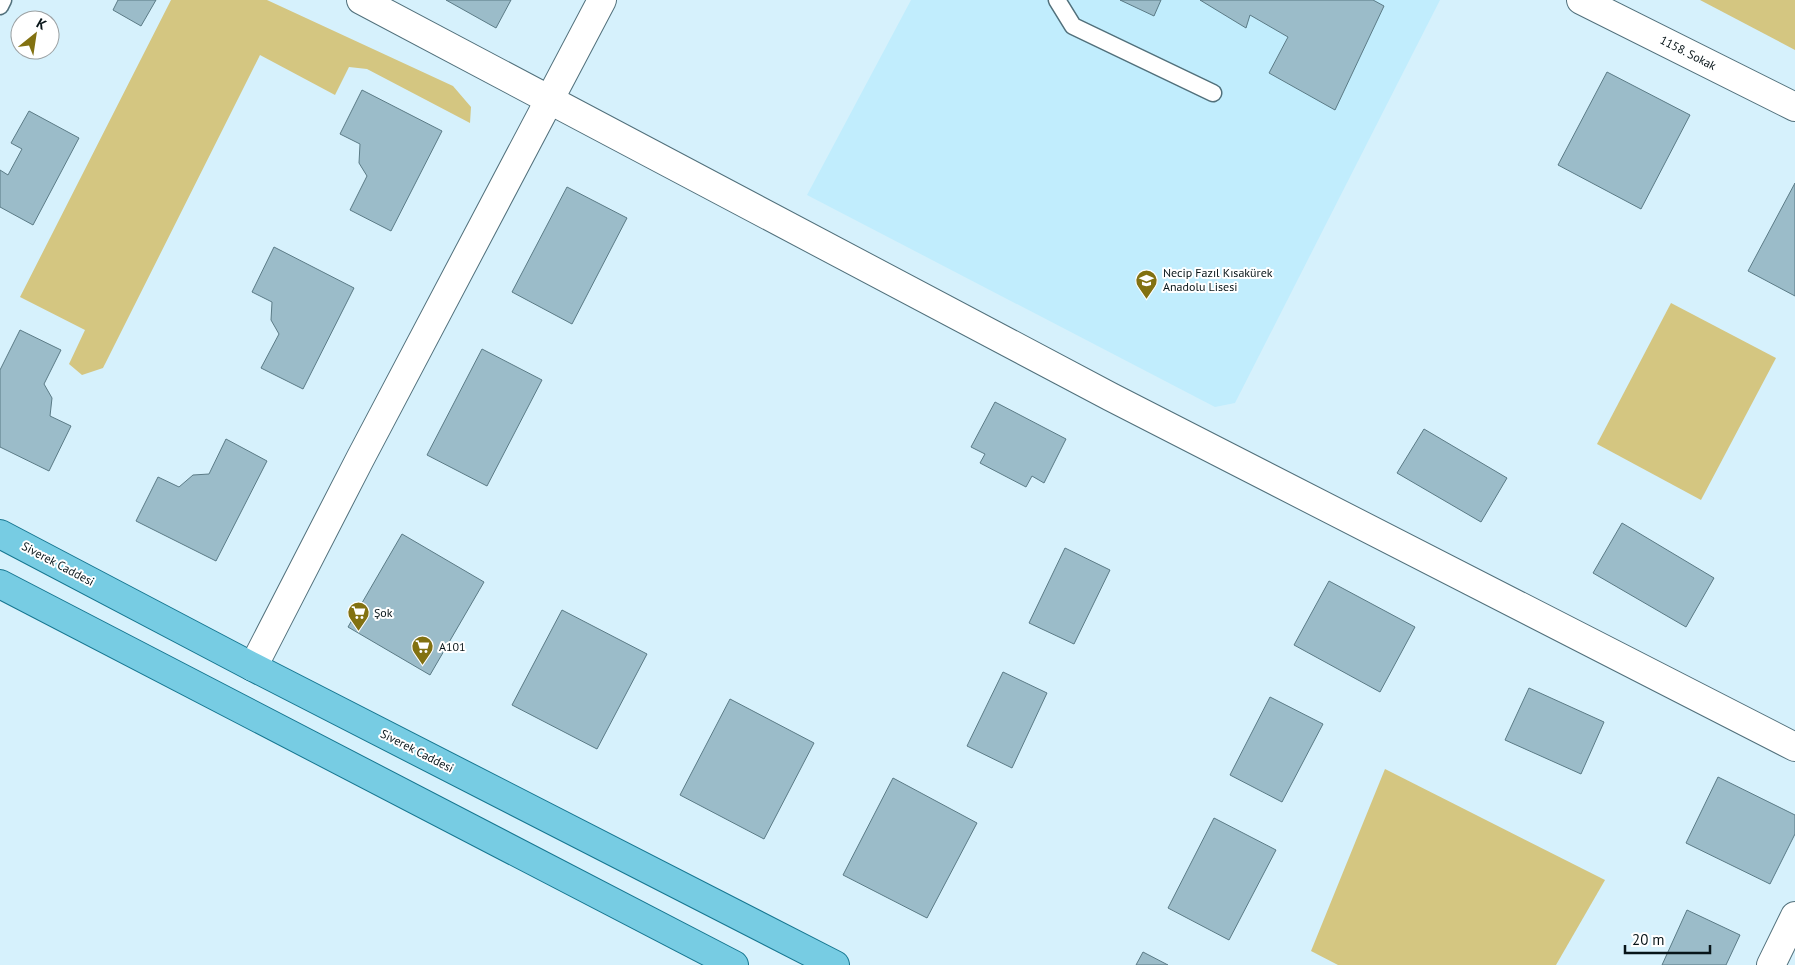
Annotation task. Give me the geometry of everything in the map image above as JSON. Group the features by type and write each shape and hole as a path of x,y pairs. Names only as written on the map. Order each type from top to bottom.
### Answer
{"main road":[{"name":"Siverek Caddesi","path":"0,534 253,667 835,965"},
{"path":"0,584 734,965"}],"street":[{"path":"361,0 1111,397 1795,747"},
{"path":"253,667 369,441 602,0"},
{"name":"1158. Sokak","path":"1581,0 1795,107"},
{"path":"1771,965 1795,916"}],"lane":[{"path":"0,6 3,0"},
{"path":"1057,0 1073,26 1213,93"}],"shaded area":[{"path":"171,0 267,0 453,86 471,107 470,123 367,69 349,67 335,95 260,55 103,368 82,375 69,364 85,330 20,297"},
{"name":"Necip Fazıl Kısakürek Anadolu Lisesi","path":"911,0 1440,0 1235,403 1215,407 807,195"},
{"path":"1700,0 1795,0 1795,50"},
{"path":"1671,303 1776,358 1701,500 1597,444"},
{"path":"1385,769 1605,880 1556,965 1338,965 1311,951"}],"building":[{"path":"118,0 156,0 141,26 113,10"},
{"path":"446,0 511,0 496,28"},
{"path":"1120,0 1161,0 1154,16"},
{"path":"1200,0 1373,0 1384,6 1335,110 1269,73 1288,37 1250,15 1246,28"},
{"path":"1607,72 1690,115 1641,209 1558,165"},
{"path":"362,90 442,131 391,231 350,210 367,176 359,163 360,144 340,134"},
{"path":"29,111 79,138 33,225 0,207 0,170 8,175 22,149 11,143"},
{"path":"1795,183 1795,296 1748,271"},
{"path":"567,187 627,218 572,324 512,292"},
{"path":"274,247 354,288 303,389 261,368 279,334 271,320 272,302 252,292"},
{"path":"20,330 61,350 44,384 52,398 50,416 71,426 49,471 0,447 0,370"},
{"path":"482,349 542,380 487,486 427,455"},
{"path":"995,402 1066,439 1044,483 1032,476 1026,487 980,463 985,454 971,447"},
{"path":"1424,429 1507,478 1481,522 1397,473"},
{"path":"226,439 267,461 216,561 136,521 158,477 179,487 193,475 209,474"},
{"path":"1622,523 1714,578 1686,627 1593,573"},
{"path":"402,534 484,582 430,675 348,627"},
{"path":"1065,548 1110,570 1074,644 1029,623"},
{"path":"1329,581 1415,627 1380,692 1294,645"},
{"path":"562,610 647,654 597,749 512,705"},
{"path":"1003,672 1047,693 1012,768 967,746"},
{"path":"1529,688 1604,722 1581,774 1505,740"},
{"path":"1270,697 1323,724 1282,802 1230,775"},
{"path":"730,699 814,743 764,839 680,795"},
{"path":"1718,777 1795,815 1795,834 1770,884 1686,843"},
{"path":"893,778 977,823 927,918 843,875"},
{"path":"1214,818 1276,850 1229,940 1168,908"},
{"path":"1687,910 1740,935 1726,965 1662,965"},
{"path":"1143,952 1168,965 1136,965"}],"place":[{"name":"Necip Fazıl Kısakürek Anadolu Lisesi","path":"1147,299"},
{"name":"Şok","path":"358,632"},
{"name":"A101","path":"423,666"}]}
